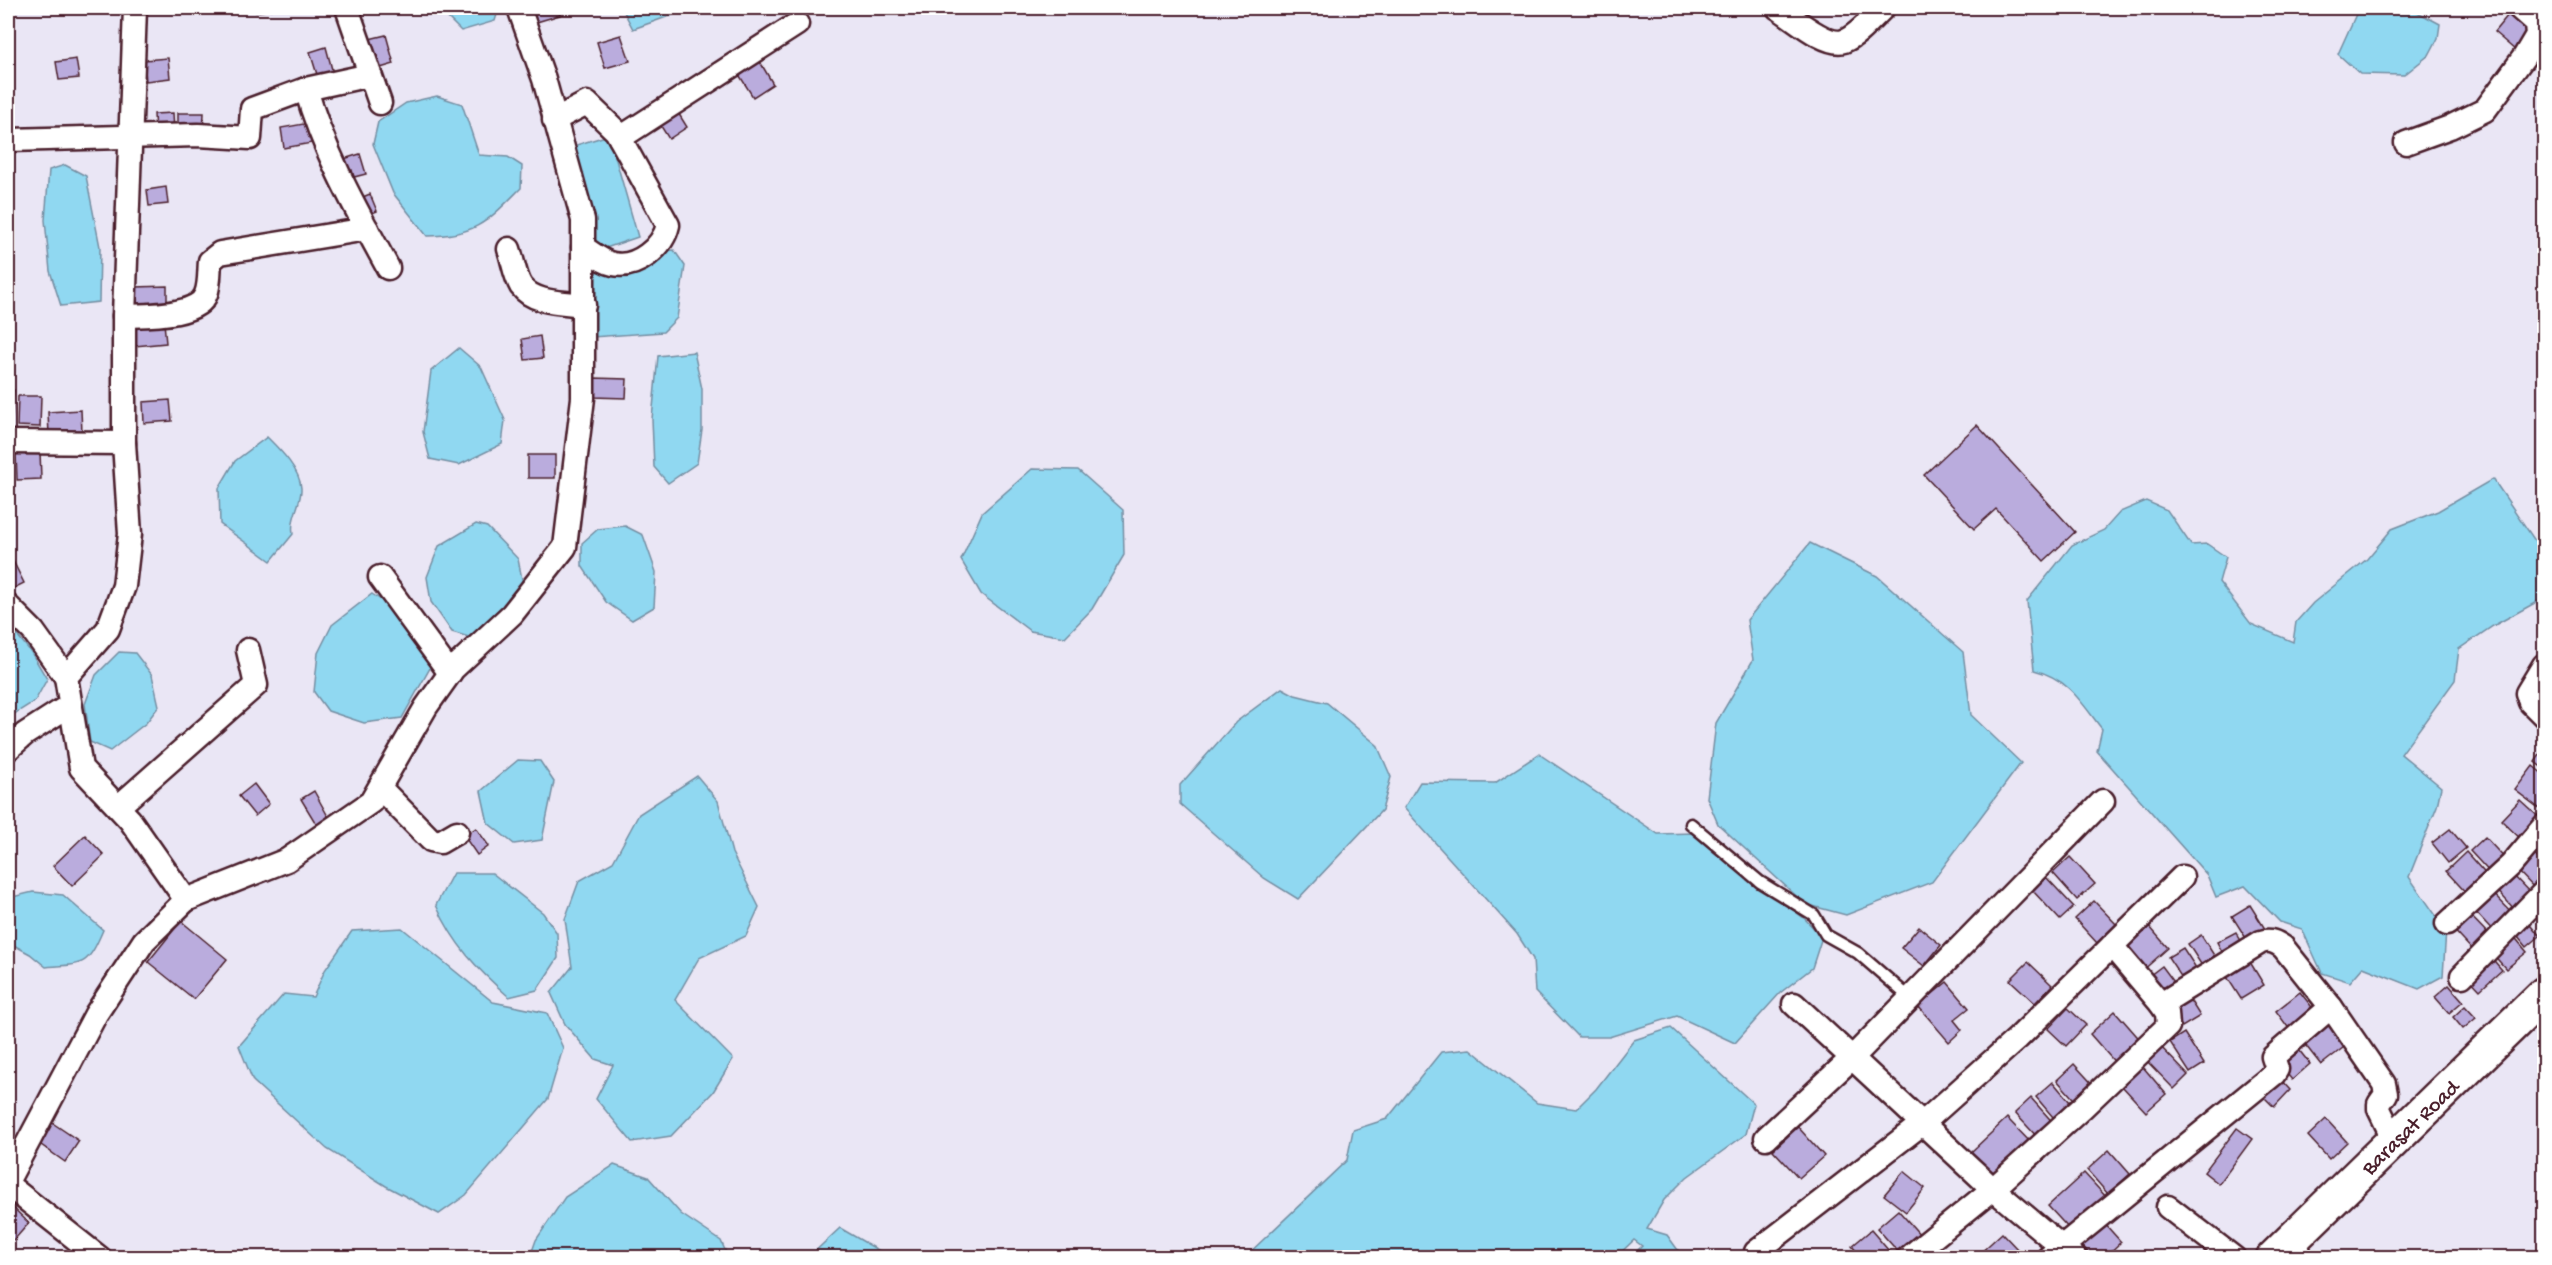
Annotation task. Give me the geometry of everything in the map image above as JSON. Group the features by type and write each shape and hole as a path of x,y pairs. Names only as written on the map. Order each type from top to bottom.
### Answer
{"main road":[{"name":"Barasat Road","path":"2290,1251 2394,1140 2544,994"}],"street":[{"path":"66,677 108,628 124,586 129,534 124,442 124,316 135,8"},
{"path":"347,8 380,103"},
{"path":"100,1257 9,1175 96,1014 144,940 186,900 287,860 371,802 426,707 450,673 512,614 566,547 583,398 583,220 544,79 519,8"},
{"path":"1778,8 1831,41 1843,41 1856,33 1883,8"},
{"path":"2406,143 2478,116 2495,99 2537,35 2536,23 2519,8"},
{"path":"621,138 797,24"},
{"path":"9,140 198,135 250,138 252,109 306,89 370,75"},
{"path":"306,89 317,127 338,177 388,268"},
{"path":"554,120 587,103 621,138 668,225 666,234 646,256 616,265 584,247"},
{"path":"124,316 173,313 197,305 206,293 210,261 220,253 367,229"},
{"path":"509,249 519,282 527,292 539,299 584,305"},
{"path":"8,442 124,442"},
{"path":"380,577 450,673"},
{"path":"8,606 33,631 66,677 81,768 130,820 186,900"},
{"path":"117,807 256,685 248,650"},
{"path":"2544,665 2527,693 2530,702 2544,716"},
{"path":"8,749 25,734 70,705"},
{"path":"380,788 431,840 440,843 457,832"},
{"path":"1766,1138 1852,1058 2103,801"},
{"path":"2447,924 2542,835"},
{"path":"1756,1252 1923,1123 2018,1038 2182,877"},
{"path":"2462,976 2544,892"},
{"path":"2161,1004 2267,940 2283,947 2331,1007 2384,1084 2386,1094 2379,1104 2379,1109 2394,1140"},
{"path":"1908,1257 1993,1189 2168,1026 2168,1018 2161,1004 2112,946"},
{"path":"1794,1004 2061,1254 2276,1072 2273,1057 2331,1007"},
{"path":"2168,1207 2234,1257"}],"lane":[{"path":"1691,824 1760,882 1814,915 1826,935 1858,953 1910,998"}],"water":[{"path":"443,8 499,8 495,21 461,31 447,17"},
{"path":"622,8 676,8 678,13 633,29"},
{"path":"2363,8 2410,8 2440,24 2438,38 2429,55 2404,75 2360,74 2338,54 2357,12"},
{"path":"437,96 462,104 479,155 508,157 522,166 521,188 490,218 470,230 427,236 393,193 373,144 378,122 406,103"},
{"path":"609,135 638,237 597,251 573,146"},
{"path":"65,165 86,176 100,247 99,302 61,306 50,271 45,220 49,170"},
{"path":"674,250 685,266 677,318 663,332 592,337 593,273 642,253"},
{"path":"459,348 481,367 505,420 502,444 459,465 430,459 423,432 431,371"},
{"path":"694,352 702,389 702,430 697,463 668,483 654,467 652,419 658,356"},
{"path":"267,437 293,467 301,488 293,522 293,534 271,561 220,524 219,488 235,461"},
{"path":"1032,469 1078,470 1123,510 1124,555 1092,609 1065,637 1030,631 981,594 961,560 982,513"},
{"path":"2493,479 2544,554 2544,598 2493,626 2459,649 2455,680 2401,754 2441,787 2437,806 2409,877 2446,930 2443,976 2419,989 2363,967 2350,982 2322,973 2302,929 2280,922 2245,886 2216,897 2207,875 2097,751 2102,729 2080,701 2056,679 2034,670 2027,601 2072,545 2104,530 2120,512 2146,501 2167,510 2191,545 2207,544 2226,557 2219,582 2251,624 2293,642 2296,622 2313,603 2367,559 2392,529 2438,511"},
{"path":"476,524 487,527 518,559 523,584 489,625 472,638 452,632 431,602 427,577 439,546"},
{"path":"625,526 643,535 656,572 654,607 632,620 606,602 582,566 582,543 598,529"},
{"path":"1810,543 1877,576 1963,652 1971,715 2021,763 1932,882 1846,915 1805,904 1718,824 1707,798 1716,723 1753,660 1747,620"},
{"path":"372,594 393,608 429,652 430,668 402,718 364,723 328,711 314,692 318,653 332,625"},
{"path":"8,624 31,652 47,679 35,701 8,718"},
{"path":"119,652 135,653 152,675 159,706 146,723 110,751 90,742 85,704 96,675"},
{"path":"1282,688 1295,695 1327,703 1377,745 1391,777 1382,810 1298,899 1264,878 1180,804 1180,785 1236,722"},
{"path":"1539,754 1658,834 1694,833 1805,919 1822,937 1812,968 1780,993 1735,1043 1677,1016 1609,1037 1579,1037 1535,992 1533,959 1517,934 1404,808 1420,782 1495,783"},
{"path":"518,760 540,761 554,782 542,840 514,844 488,823 481,791"},
{"path":"697,776 718,801 732,853 759,907 746,936 699,958 675,1000 733,1059 713,1092 671,1136 632,1142 596,1099 613,1065 595,1059 565,1024 551,993 572,967 565,919 579,881 613,862 639,814"},
{"path":"453,873 492,873 543,913 557,933 558,958 537,990 509,997 477,966 459,944 436,905"},
{"path":"33,892 63,895 103,930 93,951 83,961 77,964 46,967 30,954 8,942 8,898"},
{"path":"402,928 493,1002 547,1013 563,1048 548,1099 466,1195 439,1214 386,1186 327,1149 253,1081 239,1046 284,994 313,997 325,970 352,931"},
{"path":"1671,1028 1754,1104 1746,1134 1687,1177 1664,1200 1647,1229 1667,1235 1683,1257 1631,1257 1642,1246 1634,1240 1615,1258 1245,1257 1347,1160 1353,1130 1387,1119 1441,1052 1470,1049 1537,1103 1576,1109 1596,1089 1634,1040"},
{"path":"614,1165 648,1177 681,1214 721,1241 728,1257 530,1257 536,1240 565,1197"},
{"path":"840,1228 890,1257 809,1257"}],"building":[{"path":"255,8 279,8 256,12"},
{"path":"546,8 558,8 560,15 530,24 527,13"},
{"path":"2513,9 2535,28 2515,50 2494,32"},
{"path":"386,35 394,64 377,69 369,39"},
{"path":"621,35 630,61 605,68 597,42"},
{"path":"326,47 334,77 319,81 310,52"},
{"path":"168,58 170,78 146,81 144,60"},
{"path":"76,59 79,78 59,80 56,62"},
{"path":"759,60 773,84 753,97 738,73"},
{"path":"677,111 687,127 669,139 659,123"},
{"path":"173,113 174,132 155,133 154,114"},
{"path":"178,113 204,113 203,133 178,133"},
{"path":"309,123 312,143 284,148 281,128"},
{"path":"360,154 366,174 354,177 352,170 338,175 334,162"},
{"path":"166,187 168,204 149,206 147,190"},
{"path":"370,194 377,211 360,218 353,201"},
{"path":"167,286 167,308 137,309 136,287"},
{"path":"164,323 166,343 135,346 134,325"},
{"path":"540,336 543,358 525,360 522,339"},
{"path":"593,378 627,379 626,398 593,397"},
{"path":"8,390 14,390 11,422 8,422"},
{"path":"18,396 41,396 40,427 17,426"},
{"path":"170,400 172,421 144,423 143,402"},
{"path":"81,410 82,433 49,435 48,412"},
{"path":"1977,425 2075,532 2044,561 1996,509 1974,529 1924,475"},
{"path":"40,451 41,479 17,480 16,453"},
{"path":"528,455 555,455 555,478 528,478"},
{"path":"12,559 24,583 8,591 8,562"},
{"path":"2544,681 2544,710 2530,697"},
{"path":"2544,749 2544,769 2535,762"},
{"path":"2533,766 2544,775 2544,812 2515,790"},
{"path":"254,784 269,804 255,816 239,796"},
{"path":"314,791 330,820 318,827 301,799"},
{"path":"2520,800 2544,822 2524,842 2501,820"},
{"path":"476,828 489,846 477,855 464,836"},
{"path":"2450,829 2466,848 2448,863 2432,843"},
{"path":"85,835 104,855 72,886 53,866"},
{"path":"2485,837 2509,863 2494,877 2470,851"},
{"path":"2466,852 2490,879 2470,897 2446,871"},
{"path":"2534,854 2544,865 2544,888 2539,893 2517,870"},
{"path":"2070,857 2095,884 2077,900 2053,873"},
{"path":"2511,873 2533,896 2517,912 2495,888"},
{"path":"2046,877 2074,907 2060,920 2032,890"},
{"path":"2490,890 2516,917 2497,935 2471,907"},
{"path":"2094,901 2117,925 2097,943 2075,919"},
{"path":"2250,905 2267,932 2249,943 2232,916"},
{"path":"2466,911 2491,937 2475,953 2450,926"},
{"path":"2526,919 2540,936 2527,947 2513,930"},
{"path":"181,921 227,959 194,999 148,962"},
{"path":"2149,926 2168,948 2141,972 2122,950"},
{"path":"1919,927 1941,945 1924,966 1901,948"},
{"path":"2236,932 2245,948 2226,959 2217,942"},
{"path":"2512,934 2527,952 2506,969 2491,952"},
{"path":"2201,935 2219,963 2206,972 2188,944"},
{"path":"2183,948 2200,974 2186,984 2168,957"},
{"path":"2489,955 2502,970 2480,990 2467,976"},
{"path":"2028,962 2052,985 2035,1003 2010,980"},
{"path":"2250,962 2264,985 2241,999 2227,977"},
{"path":"2162,966 2177,986 2160,999 2145,979"},
{"path":"1947,982 1969,1008 1954,1020 1962,1030 1949,1042 1918,1006"},
{"path":"2449,985 2463,1001 2449,1013 2435,997"},
{"path":"2300,992 2315,1011 2290,1030 2276,1011"},
{"path":"2188,997 2200,1016 2182,1027 2171,1008"},
{"path":"2465,1006 2476,1018 2463,1029 2453,1017"},
{"path":"2068,1008 2086,1025 2066,1046 2048,1029"},
{"path":"2115,1011 2143,1043 2118,1066 2090,1034"},
{"path":"2329,1021 2348,1044 2321,1065 2303,1042"},
{"path":"2184,1033 2204,1064 2190,1073 2170,1042"},
{"path":"2159,1045 2188,1075 2174,1089 2145,1059"},
{"path":"2295,1045 2310,1064 2292,1080 2276,1060"},
{"path":"2074,1064 2097,1089 2079,1105 2057,1080"},
{"path":"2143,1067 2166,1094 2146,1112 2122,1086"},
{"path":"2278,1077 2290,1090 2274,1107 2261,1094"},
{"path":"2053,1082 2075,1108 2058,1123 2036,1097"},
{"path":"2031,1098 2056,1126 2040,1140 2015,1113"},
{"path":"2007,1118 2033,1145 1997,1179 1971,1152"},
{"path":"2326,1119 2347,1142 2329,1159 2308,1136"},
{"path":"51,1122 79,1141 65,1162 37,1142"},
{"path":"1798,1127 1824,1156 1799,1178 1773,1150"},
{"path":"2237,1128 2252,1139 2219,1184 2204,1172"},
{"path":"2109,1150 2130,1174 2108,1194 2087,1170"},
{"path":"1904,1171 1925,1188 1906,1212 1884,1195"},
{"path":"2084,1173 2108,1199 2072,1232 2048,1206"},
{"path":"8,1203 29,1223 14,1240 8,1235"},
{"path":"1898,1210 1922,1237 1901,1255 1877,1228"},
{"path":"2104,1223 2121,1242 2104,1258 2093,1258 2081,1244"},
{"path":"1871,1230 1895,1258 1862,1258 1852,1246"},
{"path":"2002,1233 2019,1251 2012,1258 1980,1258 1978,1255"}]}
